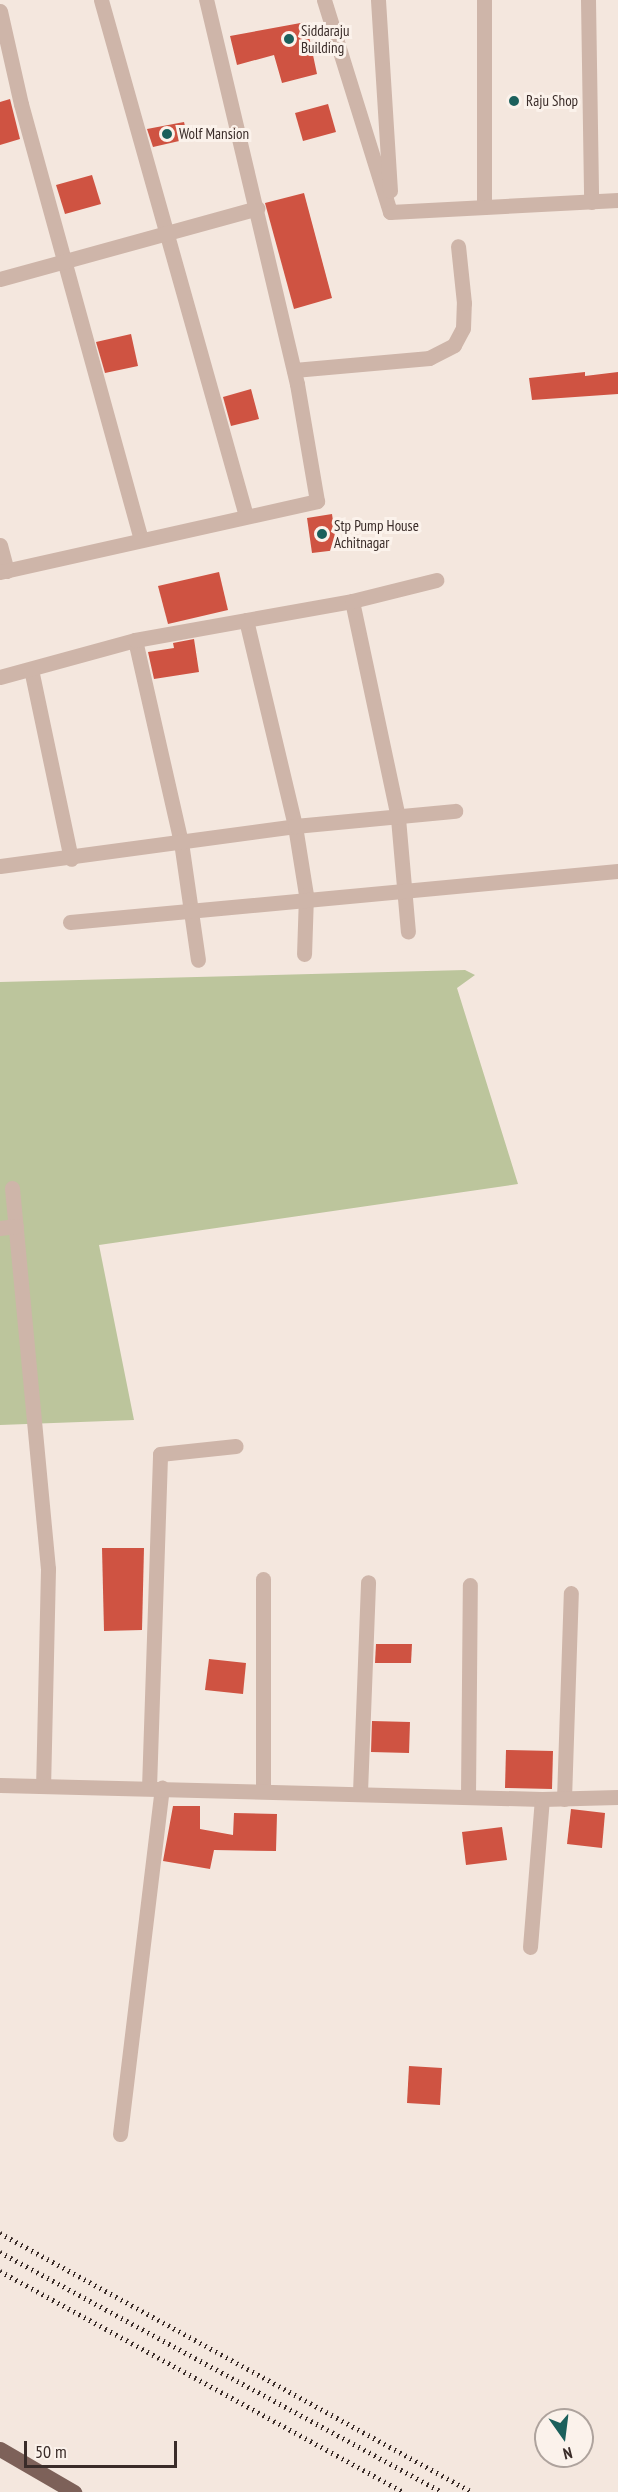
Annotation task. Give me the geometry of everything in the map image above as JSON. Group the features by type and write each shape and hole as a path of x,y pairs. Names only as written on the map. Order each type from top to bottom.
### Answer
{"main road":[{"path":"0,2449 74,2492"}],"street":[{"path":"101,0 246,516"},
{"path":"0,546 3,571 316,501 294,370 206,0"},
{"path":"324,0 390,212"},
{"path":"378,0 390,212"},
{"path":"484,0 484,207"},
{"path":"588,0 591,202"},
{"path":"0,11 65,263 141,540"},
{"path":"390,212 618,200"},
{"path":"0,279 65,263 166,231 257,208"},
{"path":"294,370 429,358 454,345 463,328 464,303 458,246"},
{"path":"0,677 135,640 352,601 436,580"},
{"path":"352,601 398,818 408,932"},
{"path":"246,620 295,826 306,899 304,954"},
{"path":"135,640 182,842 198,960"},
{"path":"31,669 70,859"},
{"path":"0,866 70,859 295,826 455,811"},
{"path":"70,922 618,871"},
{"path":"12,1188 48,1569 43,1786"},
{"path":"0,1228 16,1226"},
{"path":"120,2134 155,1788 160,1454 236,1446"},
{"path":"263,1579 263,1790"},
{"path":"360,1792 368,1582"},
{"path":"468,1796 470,1585"},
{"path":"564,1799 571,1593"},
{"path":"0,1785 360,1792 542,1799 618,1797"},
{"path":"530,1947 542,1799"}],"green space":[{"path":"465,970 475,975 457,988 518,1184 99,1245 134,1420 0,1425 0,982"}],"building":[{"path":"306,22 317,74 282,83 274,55 237,65 230,36"},
{"path":"10,99 20,139 0,145 0,102"},
{"path":"328,104 336,132 303,141 295,113"},
{"name":"Wolf Mansion","path":"184,122 188,139 153,147 147,129"},
{"path":"92,175 101,204 65,214 56,185"},
{"path":"304,193 332,298 294,309 265,203"},
{"path":"131,334 138,366 105,373 96,342"},
{"path":"585,372 585,376 618,372 618,394 532,400 529,378"},
{"path":"251,389 259,419 231,426 223,397"},
{"name":"Stp Pump House Achitnagar","path":"332,514 337,550 312,553 307,518"},
{"path":"219,572 228,610 168,624 158,586"},
{"path":"194,639 199,672 154,679 148,652 174,648 173,643"},
{"path":"102,1548 144,1548 142,1630 104,1631"},
{"path":"376,1644 412,1644 411,1663 375,1663"},
{"path":"209,1659 246,1663 243,1694 205,1690"},
{"path":"372,1721 410,1722 409,1753 371,1752"},
{"path":"506,1750 553,1751 552,1789 505,1788"},
{"path":"173,1806 200,1806 200,1829 233,1835 234,1813 277,1814 276,1851 214,1850 210,1869 163,1861"},
{"path":"571,1809 605,1813 602,1848 567,1844"},
{"path":"502,1827 507,1860 466,1865 462,1832"},
{"path":"409,2066 442,2068 440,2105 407,2103"}],"railway":[{"path":"0,2233 472,2492"},
{"path":"0,2252 442,2492"},
{"path":"0,2271 403,2492"}],"place":[{"name":"Siddaraju Building","path":"289,39"},
{"name":"Raju Shop","path":"514,101"},
{"name":"Wolf Mansion","path":"167,134"},
{"name":"Stp Pump House Achitnagar","path":"322,534"}]}
